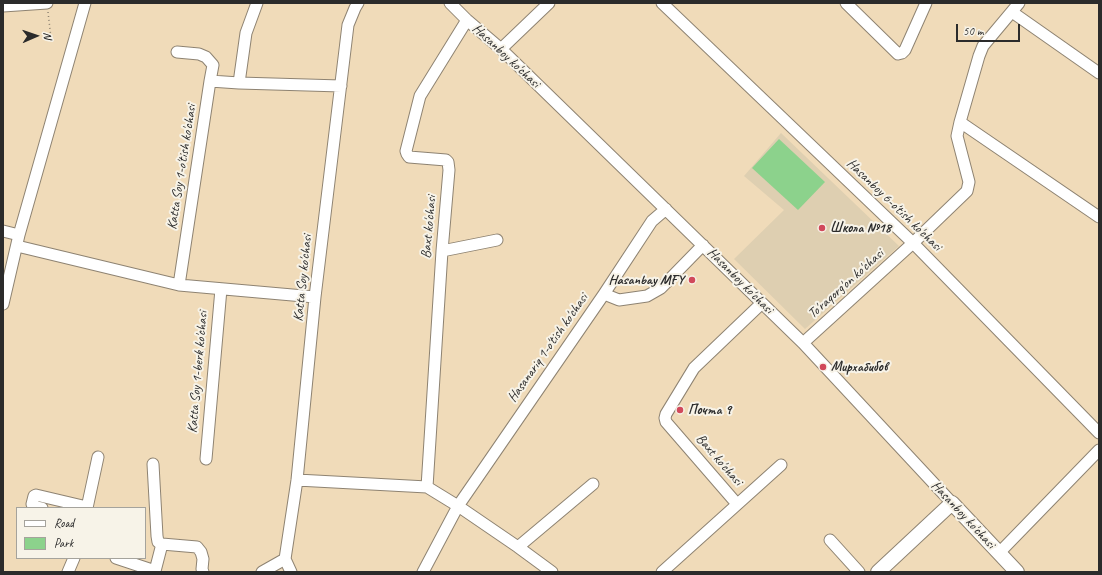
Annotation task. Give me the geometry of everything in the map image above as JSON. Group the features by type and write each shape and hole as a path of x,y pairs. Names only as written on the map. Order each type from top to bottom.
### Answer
{"main road":[{"name":"Hasanboy ko'chasi","path":"952,503 1017,572"},
{"path":"878,572 952,503"}],"street":[{"path":"3,6 47,3"},
{"path":"3,304 18,240 85,3"},
{"path":"239,83 246,33 257,3"},
{"name":"Katta Soy ko'chasi","path":"285,559 297,480 315,297 348,25 358,3"},
{"name":"Hasanboy ko'chasi","path":"450,3 501,49 803,343 952,503"},
{"path":"501,49 549,3"},
{"name":"Hasanboy 6-o'tish ko'chasi","path":"662,3 913,243 1099,433"},
{"path":"846,3 898,54 905,50 926,3"},
{"name":"To'raqorg'on ko'chasi","path":"803,343 913,243 967,191 969,182 957,136 960,122 983,46 1019,3"},
{"path":"1012,12 1099,73"},
{"name":"Baxt ko'chasi","path":"427,487 442,251 449,170 448,162 446,160 409,157 406,154 406,150 420,96 468,20"},
{"name":"Katta Soy 1-o'tish ko'chasi","path":"177,52 199,54 206,57 213,65 179,285"},
{"path":"210,81 341,86"},
{"path":"960,122 1099,217"},
{"name":"Hasanariq 1-o'tish ko'chasi","path":"423,572 458,506 604,294 652,221 666,209"},
{"path":"3,231 18,240 179,285 315,297"},
{"path":"442,251 497,240"},
{"path":"604,294 619,300 647,296 661,288 703,245"},
{"name":"Katta Soy 1-berk ko'chasi","path":"206,459 221,289"},
{"name":"Baxt ko'chasi","path":"662,572 737,504 666,422 666,414 694,368 762,303"},
{"path":"999,553 1099,450"},
{"path":"87,507 98,457"},
{"path":"153,464 158,542 162,544 197,547 201,552 203,559 203,572"},
{"path":"737,504 781,465"},
{"path":"297,480 427,487 458,506 552,572"},
{"path":"518,547 593,484"},
{"path":"38,507 33,506 32,504 34,496 36,495 83,507"},
{"path":"830,540 859,572"},
{"path":"119,559 155,571 162,544"},
{"path":"68,572 74,559"},
{"path":"262,572 285,559 291,572"}],"path":[{"path":"47,3 51,38"}],"shaded area":[{"name":"Школа №18","path":"781,133 899,246 805,329 734,259 784,210 744,176"}],"green space":[{"path":"779,139 825,182 798,210 752,168"}],"place":[{"name":"Школа №18","path":"822,228"},
{"name":"Hasanbay MFY","path":"692,280"},
{"name":"Мирхабибов","path":"823,367"},
{"name":"Почта 9","path":"680,410"}]}
